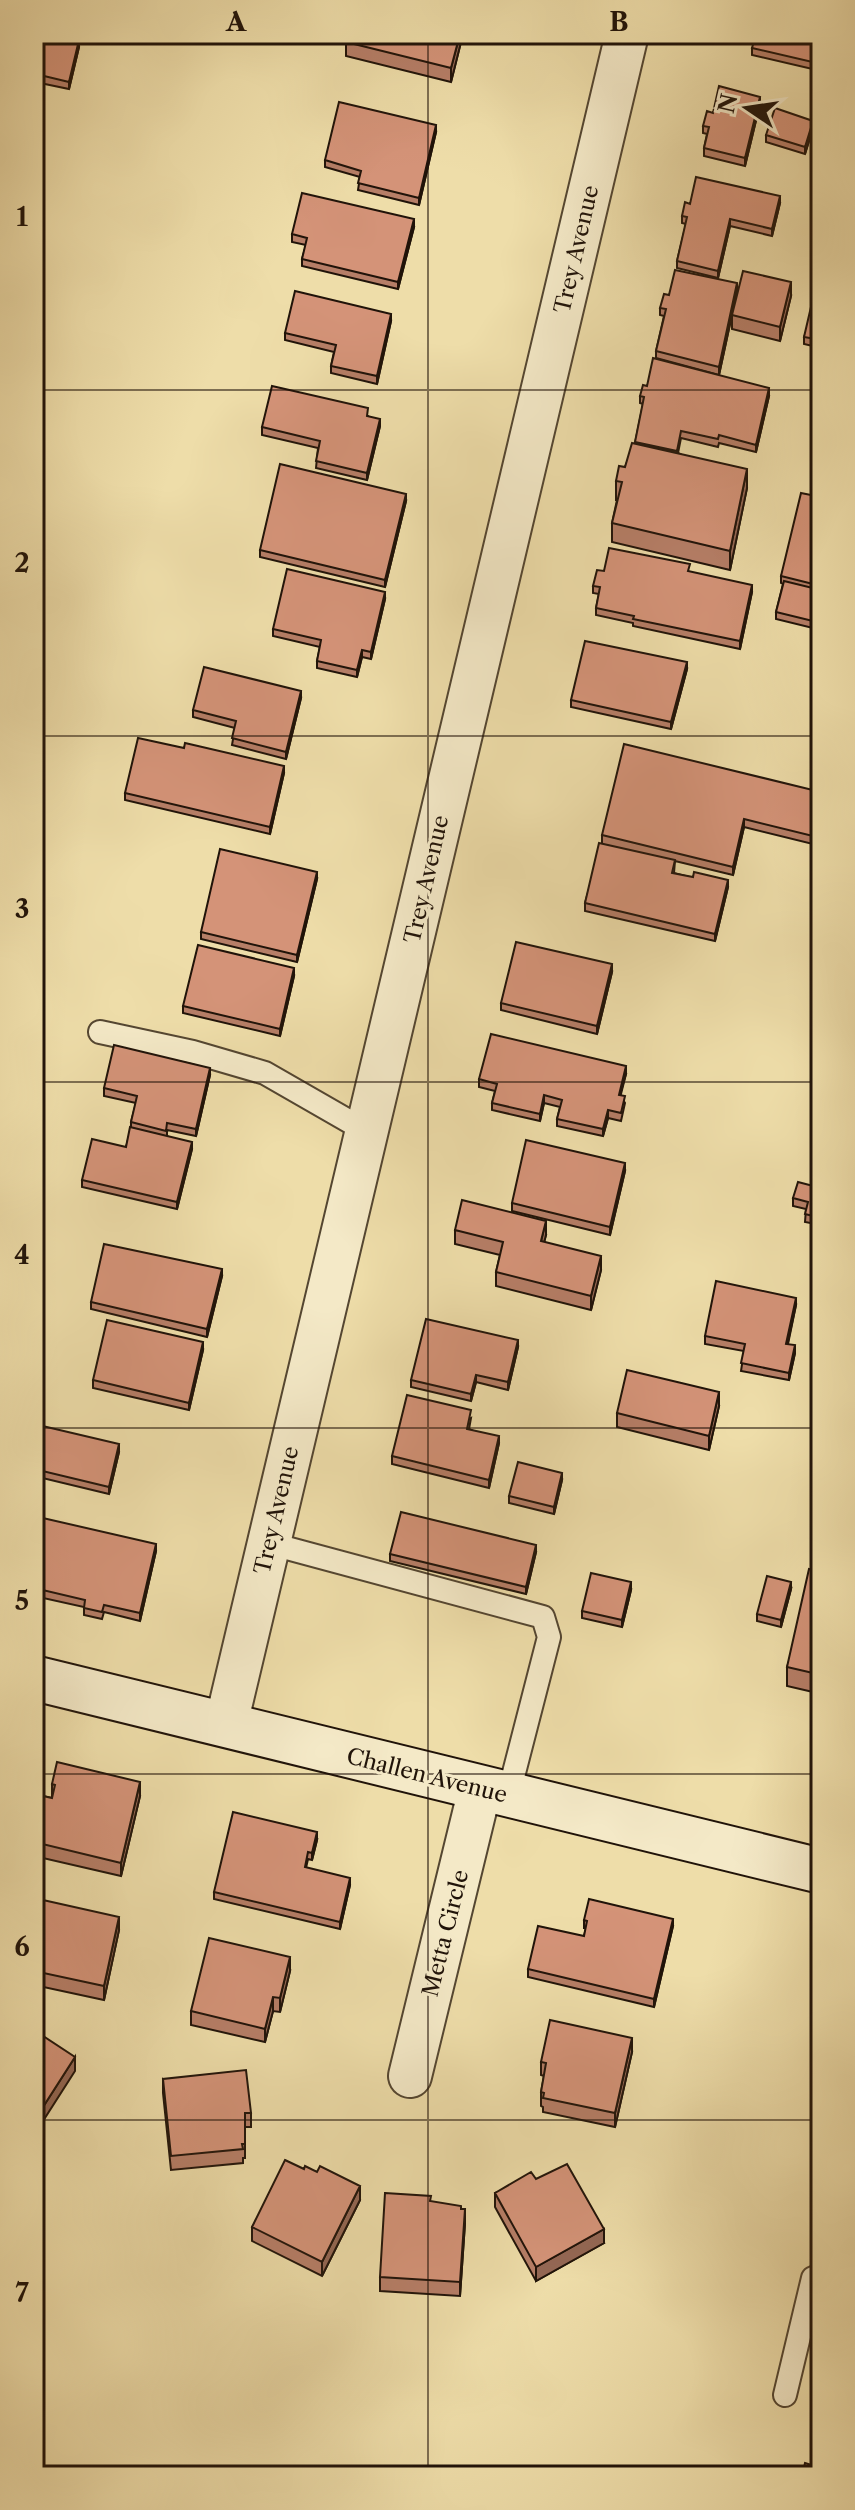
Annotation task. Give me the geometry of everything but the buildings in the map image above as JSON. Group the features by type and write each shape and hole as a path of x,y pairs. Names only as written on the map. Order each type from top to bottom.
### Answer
{"street":[{"name":"Trey Avenue","path":"226,1724 627,34"},
{"name":"Challen Avenue","path":"34,1678 821,1871"},
{"name":"Metta Circle","path":"410,2076 494,1792"}],"lane":[{"path":"100,1032 193,1052 265,1073 366,1131"},
{"path":"268,1543 543,1617 549,1637 494,1792"},
{"path":"785,2395 813,2278 821,2280"}]}
